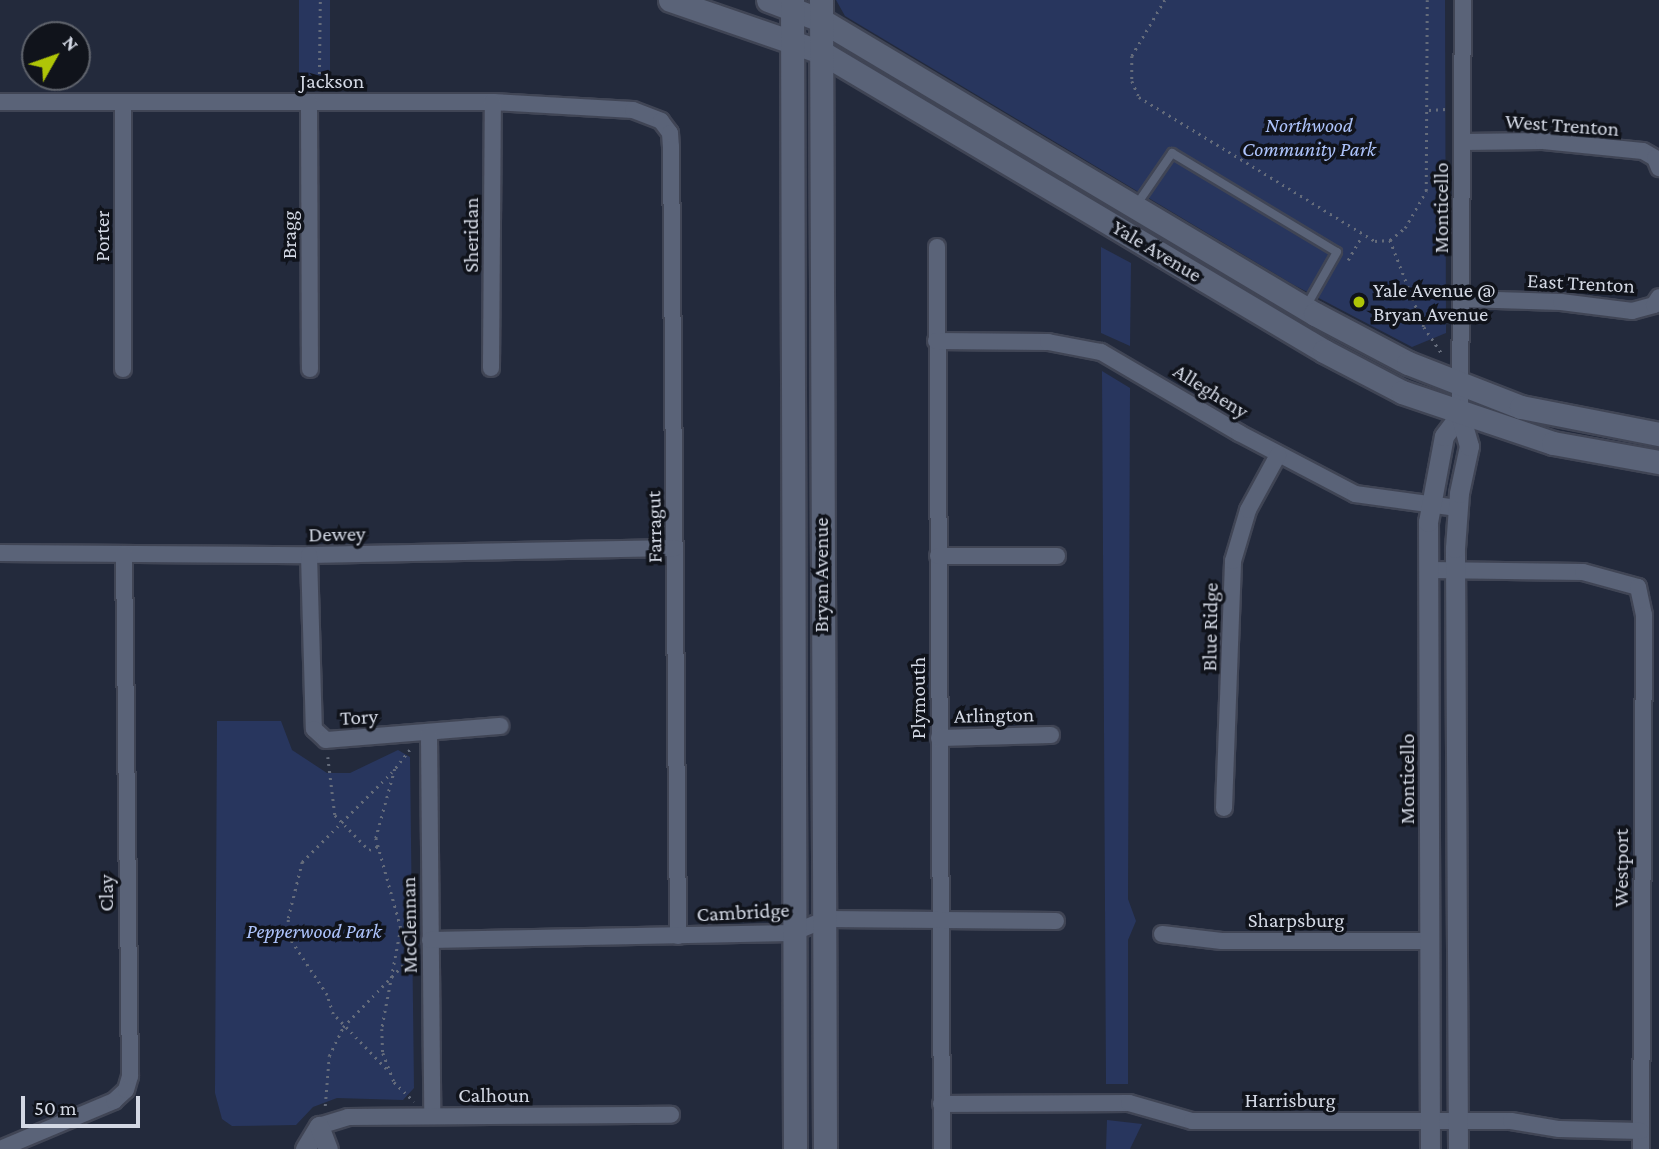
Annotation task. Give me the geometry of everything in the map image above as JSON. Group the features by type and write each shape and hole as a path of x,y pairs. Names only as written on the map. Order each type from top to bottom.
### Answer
{"main road":[{"name":"Yale Avenue","path":"670,0 792,39 821,52 1324,352 1460,415 1553,443 1659,462"},
{"name":"Yale Avenue","path":"768,0 821,10 1306,308 1459,376 1572,419 1659,434"},
{"name":"Bryan Avenue","path":"792,5 792,933 795,1149"},
{"name":"Bryan Avenue","path":"821,10 825,1149"}],"street":[{"name":"Monticello","path":"1458,1149 1455,569 1457,508 1469,446 1460,415 1459,376 1464,299 1463,0"},
{"name":"Jackson","path":"0,102 492,102 634,110 661,121"},
{"name":"Porter","path":"123,102 123,369"},
{"name":"Bragg","path":"310,369 314,102"},
{"name":"Sheridan","path":"491,368 492,102"},
{"name":"Farragut","path":"661,121 670,133 671,148 678,936"},
{"name":"West Trenton","path":"1464,142 1543,141 1643,151 1657,163"},
{"name":"Plymouth","path":"937,247 942,1149"},
{"name":"East Trenton","path":"1464,299 1561,302 1632,311 1657,301"},
{"name":"Allegheny","path":"936,341 1048,342 1101,352 1278,455 1355,494 1457,508"},
{"name":"Monticello","path":"1430,1149 1429,506 1444,436 1460,415"},
{"name":"Blue Ridge","path":"1224,808 1233,561 1248,510 1278,455"},
{"name":"Dewey","path":"0,553 309,555 675,548"},
{"name":"Clay","path":"0,1149 114,1101 125,1090 130,1076 124,554"},
{"name":"Tory","path":"309,555 315,680 310,714 314,729 327,740 429,735 500,726"},
{"path":"938,556 1057,556"},
{"path":"1429,570 1455,569"},
{"name":"Westport","path":"1455,569 1583,572 1638,587 1644,615 1641,1149"},
{"name":"McClennan","path":"429,735 432,1116"},
{"name":"Arlington","path":"939,738 1051,735"},
{"name":"Cambridge","path":"430,940 792,933 825,919 1056,921"},
{"name":"Sharpsburg","path":"1162,934 1222,941 1430,941"},
{"name":"Harrisburg","path":"942,1104 1129,1103 1192,1121 1458,1121 1641,1131"},
{"name":"Calhoun","path":"319,1126 348,1116 671,1115"},
{"path":"305,1149 319,1126"},
{"path":"319,1126 328,1149"}],"lane":[{"path":"1136,205 1172,153 1337,252 1306,308"}],"path":[{"path":"314,102 320,0"},
{"path":"1165,0 1132,56 1132,81 1139,97 1362,236 1390,240"},
{"path":"1390,240 1412,218 1426,191 1427,0"},
{"path":"1390,240 1424,327 1438,351 1459,376"},
{"path":"429,735 342,826 302,862 288,918 288,936 343,1027 432,1116"},
{"path":"327,740 335,815 342,826 369,850 379,846"},
{"path":"387,1070 382,1029 401,928 376,838 395,769"},
{"path":"319,1126 328,1098 329,1056 343,1027 407,961 431,961"}],"green space":[{"path":"299,0 330,0 330,82 299,82"},
{"name":"Northwood Community Park","path":"836,0 1445,0 1446,333 1412,347 1292,284 845,16"},
{"path":"1101,247 1131,263 1130,346 1101,333"},
{"path":"1102,371 1130,388 1128,899 1136,921 1128,940 1128,1084 1106,1084"},
{"name":"Pepperwood Park","path":"217,721 281,721 292,750 327,773 350,773 398,750 410,757 414,1088 403,1100 337,1098 313,1107 296,1125 232,1126 222,1119 215,1093"},
{"path":"1107,1120 1142,1124 1130,1149 1106,1149"}],"place":[{"name":"Yale Avenue @ Bryan Avenue","path":"1359,302"}]}
